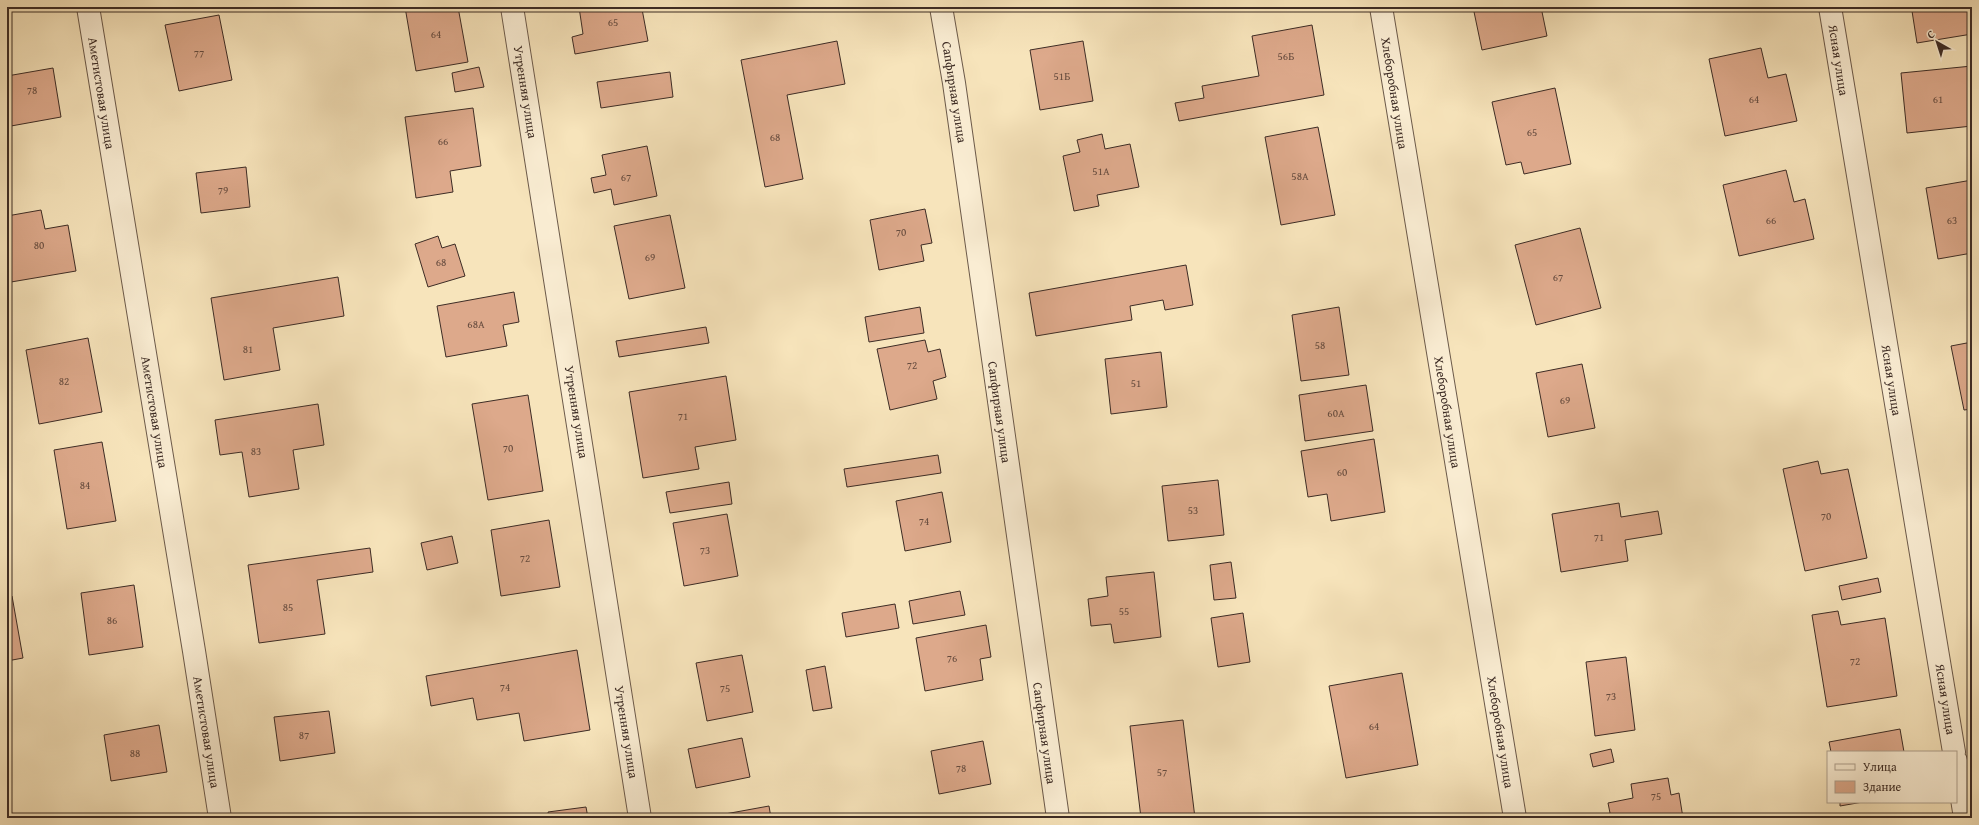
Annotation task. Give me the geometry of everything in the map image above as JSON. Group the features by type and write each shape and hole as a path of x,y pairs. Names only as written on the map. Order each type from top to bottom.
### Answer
{"street":[{"name":"Аметистовая улица","path":"88,7 220,818"},
{"name":"Утренняя улица","path":"512,7 605,584 640,818"},
{"name":"Сапфирная улица","path":"941,7 954,83 1058,818"},
{"name":"Хлеборобная улица","path":"1381,7 1515,818"},
{"name":"Ясная улица","path":"1830,7 1954,751"},
{"path":"1957,767 1965,818"}],"building":[{"path":"405,7 458,7 468,62 416,71"},
{"path":"579,7 631,7 632,10 642,9 648,41 575,54 572,37 583,34"},
{"path":"1473,7 1541,7 1547,36 1482,50"},
{"path":"1935,7 1972,7 1972,34 1917,43 1912,11"},
{"path":"219,15 232,80 179,91 165,25"},
{"path":"1312,25 1324,95 1179,121 1175,103 1204,98 1202,86 1259,76 1252,36"},
{"path":"837,41 845,84 787,95 803,179 765,187 741,60"},
{"path":"1083,41 1093,101 1040,110 1030,50"},
{"path":"1761,48 1768,78 1786,74 1797,121 1725,136 1709,59"},
{"path":"1972,66 1972,126 1907,133 1901,73"},
{"path":"479,67 484,87 455,92 452,73"},
{"path":"53,68 61,117 11,126 7,103 7,76"},
{"path":"670,72 673,97 601,108 597,82"},
{"path":"1555,88 1571,164 1524,174 1521,162 1506,165 1492,102"},
{"path":"473,108 481,166 450,171 453,192 416,198 405,117"},
{"path":"1318,127 1335,215 1281,225 1265,137"},
{"path":"1102,134 1105,149 1130,144 1139,187 1097,195 1099,206 1074,211 1063,156 1080,152 1077,140"},
{"path":"647,146 657,196 614,205 611,189 594,193 591,178 606,175 602,155"},
{"path":"246,167 250,207 201,213 196,173"},
{"path":"1786,170 1794,202 1805,199 1814,239 1739,256 1723,185"},
{"path":"1972,180 1972,253 1938,259 1926,188"},
{"path":"925,209 932,243 921,245 924,261 879,270 870,220"},
{"path":"41,210 45,229 68,225 76,271 11,282 7,260 7,216"},
{"path":"670,215 685,288 629,299 614,226"},
{"path":"1580,228 1601,308 1536,325 1515,245"},
{"path":"438,236 442,248 455,244 465,276 428,287 415,244"},
{"path":"1186,265 1193,305 1165,310 1163,300 1130,306 1132,320 1036,336 1029,293"},
{"path":"338,277 344,316 273,328 280,370 224,380 211,298"},
{"path":"514,292 519,322 503,325 507,346 446,357 437,306"},
{"path":"920,307 924,333 869,342 865,317"},
{"path":"1339,307 1349,375 1301,381 1292,315"},
{"path":"706,327 709,343 619,357 616,341"},
{"path":"88,338 102,412 39,424 26,350"},
{"path":"925,340 928,352 940,349 946,377 933,381 937,399 890,410 877,349"},
{"path":"1972,342 1972,409 1964,410 1951,346"},
{"path":"1161,352 1167,407 1111,414 1105,359"},
{"path":"1582,364 1595,428 1548,437 1536,373"},
{"path":"726,376 736,440 695,447 699,469 643,478 629,392"},
{"path":"1366,385 1373,431 1305,441 1299,395"},
{"path":"528,395 543,491 488,500 472,404"},
{"path":"318,404 324,445 293,450 299,489 249,497 242,452 220,455 215,420"},
{"path":"1374,439 1385,512 1331,521 1327,494 1308,497 1301,451"},
{"path":"102,442 116,521 67,529 54,450"},
{"path":"938,455 941,473 847,487 844,469"},
{"path":"1818,461 1821,474 1848,469 1867,558 1805,571 1783,469"},
{"path":"1218,480 1224,535 1168,541 1162,486"},
{"path":"729,482 732,504 670,513 666,492"},
{"path":"942,492 951,542 905,551 896,501"},
{"path":"1619,503 1621,517 1658,511 1662,534 1625,540 1628,561 1561,572 1552,514"},
{"path":"727,514 738,576 684,586 673,523"},
{"path":"549,520 560,587 501,596 491,530"},
{"path":"452,536 458,563 427,570 421,543"},
{"path":"370,548 373,572 317,580 325,634 259,643 248,565"},
{"path":"1231,562 1236,598 1214,600 1210,565"},
{"path":"1154,572 1161,637 1114,643 1111,624 1091,626 1088,599 1108,596 1106,577"},
{"path":"1878,578 1881,592 1842,600 1839,586"},
{"path":"134,585 143,647 89,655 81,593"},
{"path":"960,591 965,615 913,624 909,601"},
{"path":"12,596 23,658 7,661 7,597"},
{"path":"895,604 899,628 846,637 842,613"},
{"path":"1838,611 1841,625 1885,618 1897,696 1827,707 1812,615"},
{"path":"1243,613 1250,662 1218,667 1211,618"},
{"path":"986,625 991,657 980,659 983,680 925,691 916,638"},
{"path":"577,650 590,730 524,741 519,713 477,720 473,698 431,706 426,676"},
{"path":"742,655 753,712 707,721 696,663"},
{"path":"1626,657 1635,730 1595,736 1586,662"},
{"path":"825,666 832,708 813,711 806,670"},
{"path":"1402,673 1418,765 1346,778 1329,686"},
{"path":"329,711 335,753 280,761 274,717"},
{"path":"1183,720 1195,818 1141,818 1130,726"},
{"path":"159,725 167,772 111,781 104,735"},
{"path":"1900,729 1904,751 1831,751 1829,742"},
{"path":"742,738 750,777 696,788 688,749"},
{"path":"983,741 991,784 939,794 931,751"},
{"path":"1611,749 1614,762 1593,767 1590,754"},
{"path":"1668,778 1671,795 1679,793 1683,818 1611,818 1608,803 1633,798 1631,784"},
{"path":"1840,803 1857,803 1840,806"},
{"path":"769,806 771,818 726,818 725,814"},
{"path":"586,807 588,818 549,818 548,812"}]}
